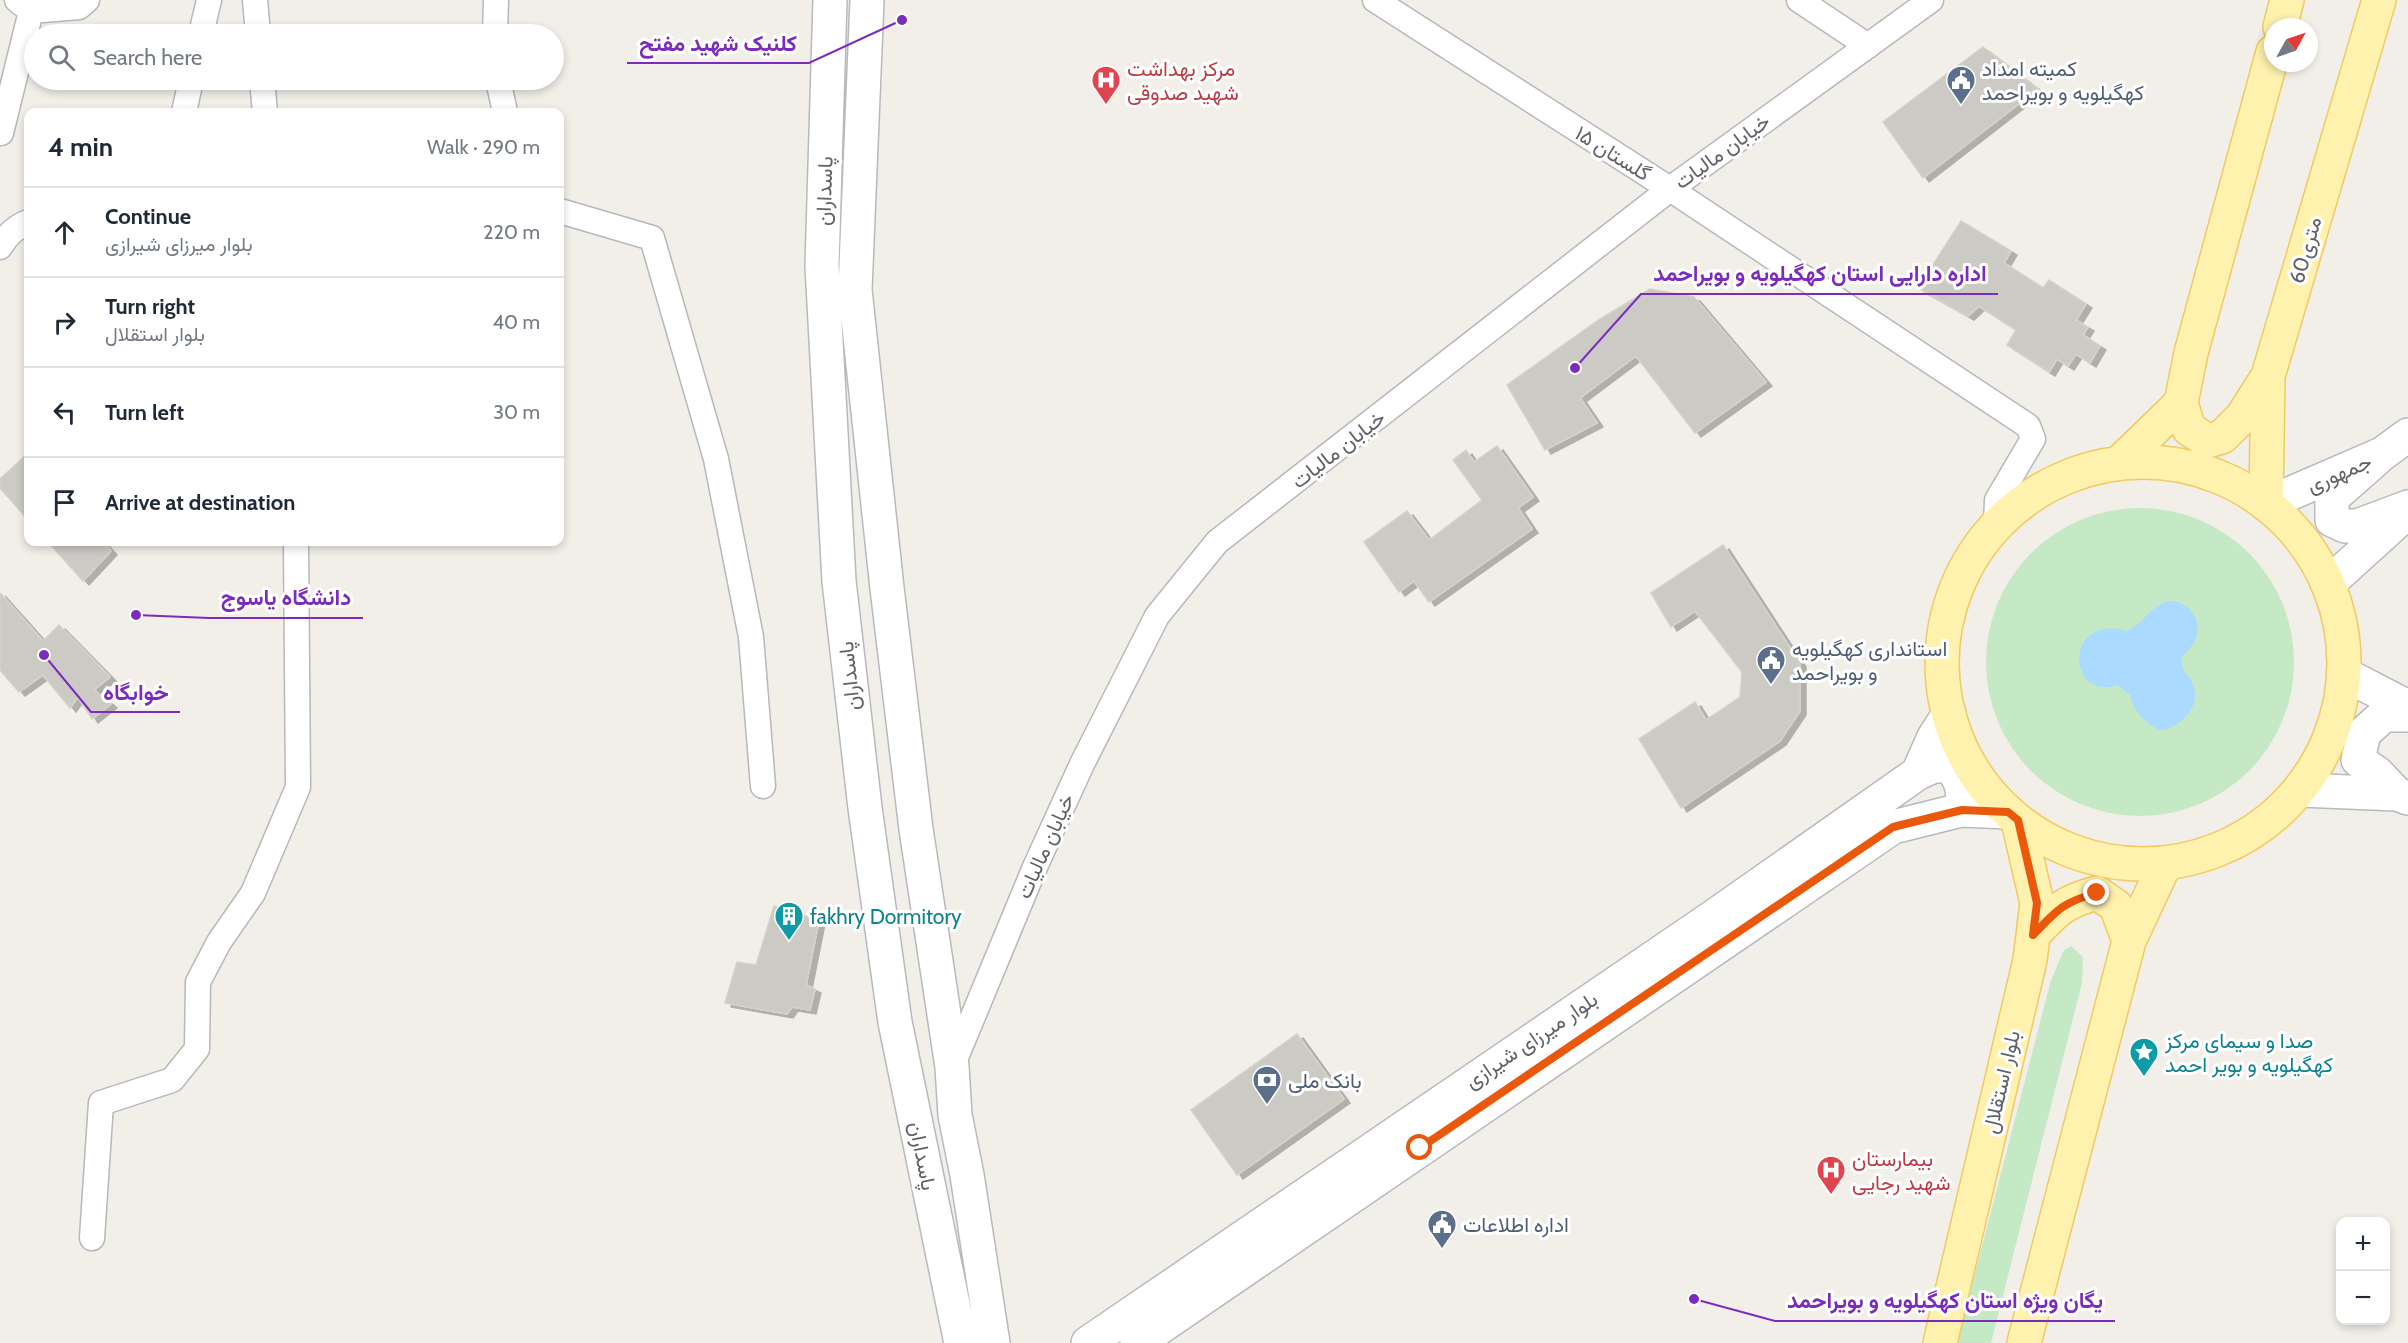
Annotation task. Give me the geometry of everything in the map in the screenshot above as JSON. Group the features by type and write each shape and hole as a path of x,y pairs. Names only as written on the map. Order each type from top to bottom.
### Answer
{"main road":[{"name":"پاسداران","path":"830,0 822,266 839,581 864,808 895,1022 931,1200 985,1343"},
{"name":"پاسداران","path":"867,0 855,290 885,576 916,829 952,1067 955,1115 969,1192 985,1343"},
{"path":"2282,18 2287,0"},
{"name":"60متری","path":"2266,504 2268,376 2379,0"},
{"path":"2268,72 2192,353 2181,404 2189,429 2208,441 2222,437 2242,417 2268,376"},
{"path":"2119,463 2181,404"},
{"name":"جمهوری","path":"2266,504 2382,454 2408,435"},
{"path":"2382,454 2332,498 2332,520 2345,526 2357,526 2408,507"},
{"path":"2119,463 2158,463 2197,470 2233,484 2266,504 2291,527 2312,554 2328,584 2338,613 2343,644 2344,674 2340,705 2331,736 2318,764 2300,790 2272,818 2240,841 2204,856 2165,864 2126,864 2087,857 2051,842 2013,816 1977,777 1956,736 1943,681 1942,647 1948,613 1959,581 1970,561 1996,525 2022,502 2052,483 2085,470 2119,463"},
{"path":"2328,584 2408,512"},
{"path":"2344,674 2408,707"},
{"path":"1918,773 1934,737 1949,714"},
{"path":"2402,796 2377,773 2358,760 2364,733 2384,715 2408,715"},
{"path":"1918,773 1934,766 1950,766 1960,778 1964,795 1962,810"},
{"name":"بلوار میرزای شیرازی","path":"1088,1343 1713,917 1918,773"},
{"path":"2300,790 2402,796"},
{"name":"بلوار میرزای شیرازی","path":"1137,1343 1893,827 1962,810 2013,816"},
{"name":"بلوار استقلال","path":"1940,1343 2030,960 2037,903 2013,816"},
{"path":"2024,1343 2129,941 2165,864"},
{"path":"2033,935 2059,909 2073,899 2097,893 2116,906 2129,941"},
{"path":"914,1111 927,1129 938,1132 948,1128 955,1115"},
{"path":"931,1200 937,1182 949,1176 959,1177 969,1192"}],"street":[{"path":"1,133 24,5 79,7 87,0"},
{"path":"203,24 209,0"},
{"path":"255,0 257,24"},
{"path":"495,24 496,0"},
{"name":"گلستان ۱۵","path":"1375,0 1670,189 2028,426 2033,439 1997,500 1996,525"},
{"path":"1799,0 1868,46"},
{"name":"خیابان مالیات","path":"952,1067 1035,867 1082,764 1157,616 1217,542 1670,189 1931,0"},
{"path":"185,108 189,90"},
{"path":"263,90 265,108"},
{"path":"500,90 504,108"},
{"path":"564,212 652,238 716,459 751,637 764,786"},
{"path":"0,248 6,236 24,224"},
{"path":"92,1238 101,1103 172,1080 197,1049 198,981 219,942 253,893 298,787 296,546"}],"green space":[{"path":"2140,508 2170,511 2199,520 2213,526 2249,553 2276,589 2282,603 2291,632 2294,662 2291,692 2282,721 2276,735 2249,771 2213,798 2199,804 2170,813 2140,816 2110,813 2081,804 2067,798 2031,771 2004,735 1998,721 1989,692 1986,662 1989,632 1998,603 2004,589 2031,553 2067,526 2081,520 2110,511"},
{"path":"2071,946 2083,957 2082,983 1991,1343 1957,1343 2051,980 2064,950"}],"water":[{"path":"2168,601 2187,607 2197,624 2198,631 2195,641 2181,658 2184,670 2195,689 2195,700 2191,710 2180,722 2172,727 2158,730 2142,718 2134,707 2130,695 2117,685 2100,687 2088,681 2081,671 2079,658 2083,645 2091,634 2106,629 2127,631 2156,607"}],"building":[{"name":"کمیته امداد کهگیلویه و بویراحمد","path":"1983,47 2038,89 1923,178 1883,122"},
{"path":"1961,221 2011,251 2004,263 2043,288 2049,280 2086,304 2076,320 2088,327 2083,335 2100,346 2090,363 2076,354 2068,366 2057,359 2049,372 2007,345 2016,330 1979,306 1968,316 1918,288"},
{"path":"1650,289 1694,297 1766,382 1695,433 1636,356 1580,398 1597,423 1545,450 1507,385 1600,319"},
{"path":"1497,446 1533,497 1518,508 1532,529 1429,602 1414,581 1399,592 1364,542 1407,511 1429,540 1482,500 1453,460 1466,450 1474,462"},
{"path":"24,457 24,515 0,488 0,479"},
{"name":"استانداری کهگیلویه و بویراحمد","path":"1723,545 1800,663 1800,711 1780,741 1681,808 1639,739 1695,702 1706,720 1740,697 1742,672 1695,611 1671,627 1651,593"},
{"path":"52,546 107,546 111,551 83,581"},
{"path":"0,593 43,641 59,625 110,677 94,690 111,704 92,719 78,697 70,708 43,675 19,692 0,670"},
{"name":"fakhry Dormitory","path":"774,906 819,920 806,985 815,989 810,1010 792,1007 787,1014 725,1003 737,962 756,965"},
{"name":"بانک ملی","path":"1297,1034 1344,1099 1237,1175 1191,1110"}],"place":[{"name":"کلنیک شهید مفتح","path":"902,20"},
{"name":"مرکز بهداشت شهید صدوقی","path":"1106,106"},
{"name":"کمیته امداد کهگیلویه و بویراحمد","path":"1961,106"},
{"name":"اداره دارایی استان کهگیلویه و بویراحمد","path":"1575,368"},
{"name":"دانشگاه یاسوج","path":"136,615"},
{"name":"خوابگاه","path":"44,655"},
{"name":"استانداری کهگیلویه و بویراحمد","path":"1771,686"},
{"name":"fakhry Dormitory","path":"789,942"},
{"name":"صدا و سیمای مرکز کهگیلویه و بویر احمد","path":"2144,1078"},
{"name":"بانک ملی","path":"1267,1106"},
{"name":"بیمارستان شهید رجایی","path":"1831,1196"},
{"name":"اداره اطلاعات","path":"1442,1250"},
{"name":"یگان ویژه استان کهگیلویه و بویراحمد","path":"1694,1299"}],"route":[{"path":"1420,1148 1893,827 1962,810 2008,812 2018,820 2037,903 2033,935 2059,909 2073,899 2097,893"}]}
